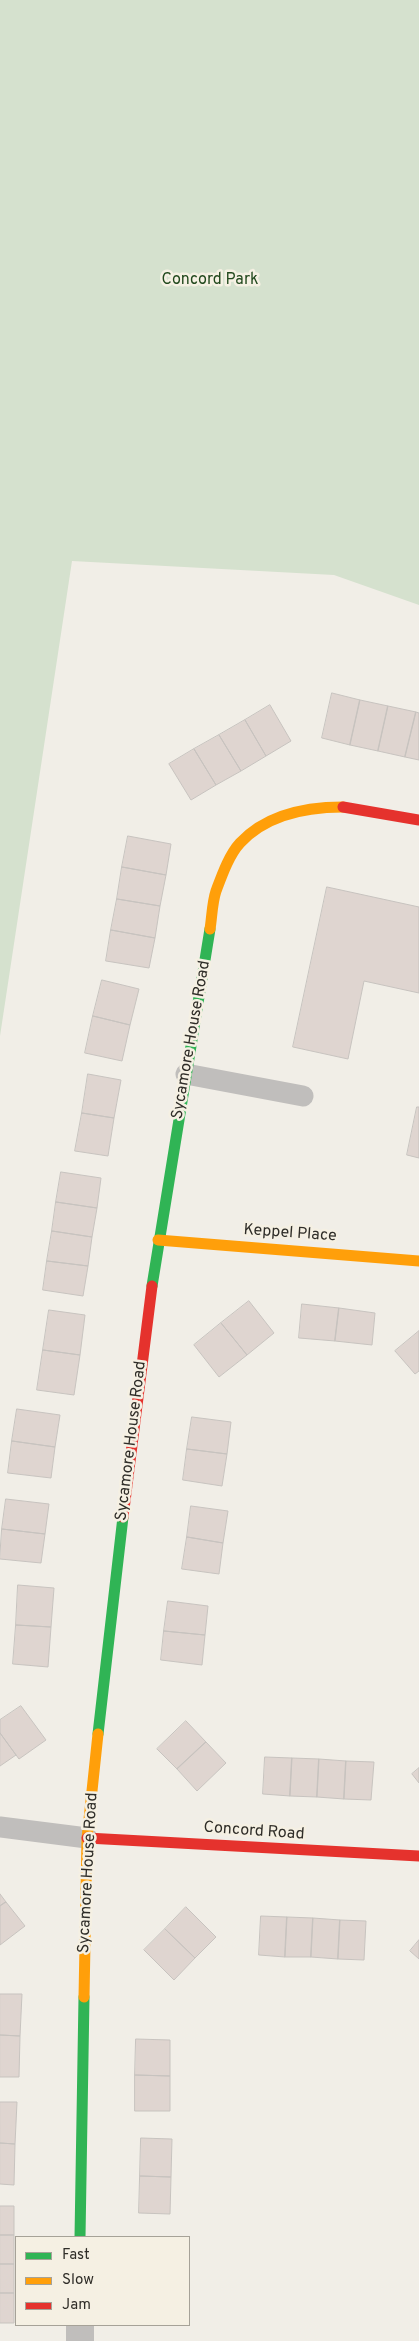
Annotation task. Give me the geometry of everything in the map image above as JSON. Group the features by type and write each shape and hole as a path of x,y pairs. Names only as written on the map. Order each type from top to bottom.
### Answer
{"street":[{"name":"Sycamore House Road","path":"80,2236 87,1838 120,1537 158,1240 216,892 238,846 256,829 278,818 304,810 331,806 356,807 419,820"},
{"name":"Keppel Place","path":"158,1240 419,1260"},
{"name":"Concord Road","path":"87,1838 297,1851 419,1856"},
{"path":"80,2326 80,2341"}],"lane":[{"path":"186,1074 303,1096"},
{"path":"0,1827 87,1838"}],"green space":[{"name":"Concord Park","path":"0,0 419,0 419,605 334,575 72,561 0,1036"}],"building":[{"path":"332,693 360,700 350,745 322,738"},
{"path":"360,700 388,706 378,751 350,745"},
{"path":"270,705 291,741 266,756 245,720"},
{"path":"388,706 416,712 405,757 378,751"},
{"path":"416,712 419,713 419,760 405,757"},
{"path":"245,720 266,756 241,771 219,735"},
{"path":"219,735 241,771 216,785 194,749"},
{"path":"194,749 216,785 191,800 169,764"},
{"path":"128,836 171,844 166,875 122,867"},
{"path":"122,867 166,875 160,906 117,899"},
{"path":"327,887 419,907 419,993 364,981 348,1059 293,1047"},
{"path":"117,899 160,906 155,938 111,930"},
{"path":"111,930 155,938 149,968 106,961"},
{"path":"102,980 139,989 130,1025 93,1016"},
{"path":"93,1016 130,1025 122,1061 85,1053"},
{"path":"88,1074 121,1080 114,1118 82,1113"},
{"path":"417,1107 419,1107 419,1158 407,1155"},
{"path":"82,1113 114,1118 108,1156 75,1151"},
{"path":"61,1172 101,1178 97,1208 56,1202"},
{"path":"56,1202 97,1208 92,1237 52,1231"},
{"path":"52,1231 92,1237 88,1266 47,1261"},
{"path":"47,1261 88,1266 83,1296 43,1290"},
{"path":"249,1301 274,1333 247,1355 221,1323"},
{"path":"302,1304 339,1308 335,1341 299,1338"},
{"path":"339,1308 375,1313 372,1345 335,1341"},
{"path":"49,1310 85,1315 80,1355 43,1350"},
{"path":"221,1323 247,1355 219,1377 194,1345"},
{"path":"419,1331 419,1371 415,1374 395,1351"},
{"path":"43,1350 80,1355 74,1395 37,1390"},
{"path":"17,1409 60,1415 55,1447 12,1441"},
{"path":"192,1417 231,1422 227,1454 187,1449"},
{"path":"12,1441 55,1447 51,1478 8,1473"},
{"path":"187,1449 227,1454 222,1486 183,1480"},
{"path":"6,1499 49,1504 45,1534 2,1529"},
{"path":"191,1506 228,1511 223,1543 187,1537"},
{"path":"2,1529 45,1534 41,1563 0,1559"},
{"path":"187,1537 223,1543 219,1574 182,1569"},
{"path":"18,1585 54,1588 51,1627 16,1625"},
{"path":"168,1601 208,1606 205,1635 164,1631"},
{"path":"16,1625 51,1627 48,1667 13,1664"},
{"path":"164,1631 205,1635 202,1665 161,1660"},
{"path":"21,1706 46,1740 19,1759 0,1733 0,1720"},
{"path":"186,1721 206,1742 177,1769 157,1749"},
{"path":"0,1733 16,1755 0,1766"},
{"path":"206,1742 226,1763 197,1791 177,1769"},
{"path":"265,1757 292,1758 290,1796 263,1794"},
{"path":"292,1758 319,1759 317,1797 290,1796"},
{"path":"319,1759 346,1761 344,1799 317,1797"},
{"path":"346,1761 374,1762 371,1800 344,1799"},
{"path":"419,1768 419,1783 412,1774"},
{"path":"0,1894 6,1902 0,1906"},
{"path":"6,1902 25,1926 0,1945 0,1906"},
{"path":"186,1907 216,1937 195,1958 165,1929"},
{"path":"261,1916 287,1917 285,1957 259,1955"},
{"path":"287,1917 313,1918 311,1957 285,1957"},
{"path":"313,1918 340,1920 338,1959 311,1957"},
{"path":"340,1920 366,1921 364,1960 338,1959"},
{"path":"165,1929 195,1958 174,1980 144,1950"},
{"path":"419,1940 419,1959 410,1951"},
{"path":"0,1994 22,1994 20,2036 0,2035"},
{"path":"0,2035 20,2036 19,2077 0,2077"},
{"path":"136,2039 170,2040 170,2076 135,2075"},
{"path":"135,2075 170,2076 170,2111 135,2111"},
{"path":"0,2102 17,2102 15,2144 0,2143"},
{"path":"141,2138 172,2139 171,2177 140,2176"},
{"path":"0,2143 15,2144 14,2185 0,2184"},
{"path":"140,2176 171,2177 170,2214 139,2213"},
{"path":"0,2206 14,2206 14,2235 0,2235"},
{"path":"0,2235 14,2235 14,2264 0,2264"},
{"path":"0,2264 14,2264 14,2293 0,2293"},
{"path":"0,2293 14,2293 14,2323 0,2323"}],"traffic: fast":[{"path":"152,1286 210,929"},
{"path":"98,1734 123,1517"},
{"path":"80,2236 84,1997"}],"traffic: slow":[{"path":"210,929 215,896 223,872 236,848 250,833 275,819 301,811 343,807"},
{"path":"158,1240 419,1261"},
{"path":"84,1997 87,1838 98,1734"}],"traffic: jam":[{"path":"343,807 419,820"},
{"path":"123,1517 152,1286"},
{"path":"87,1838 419,1856"}]}
